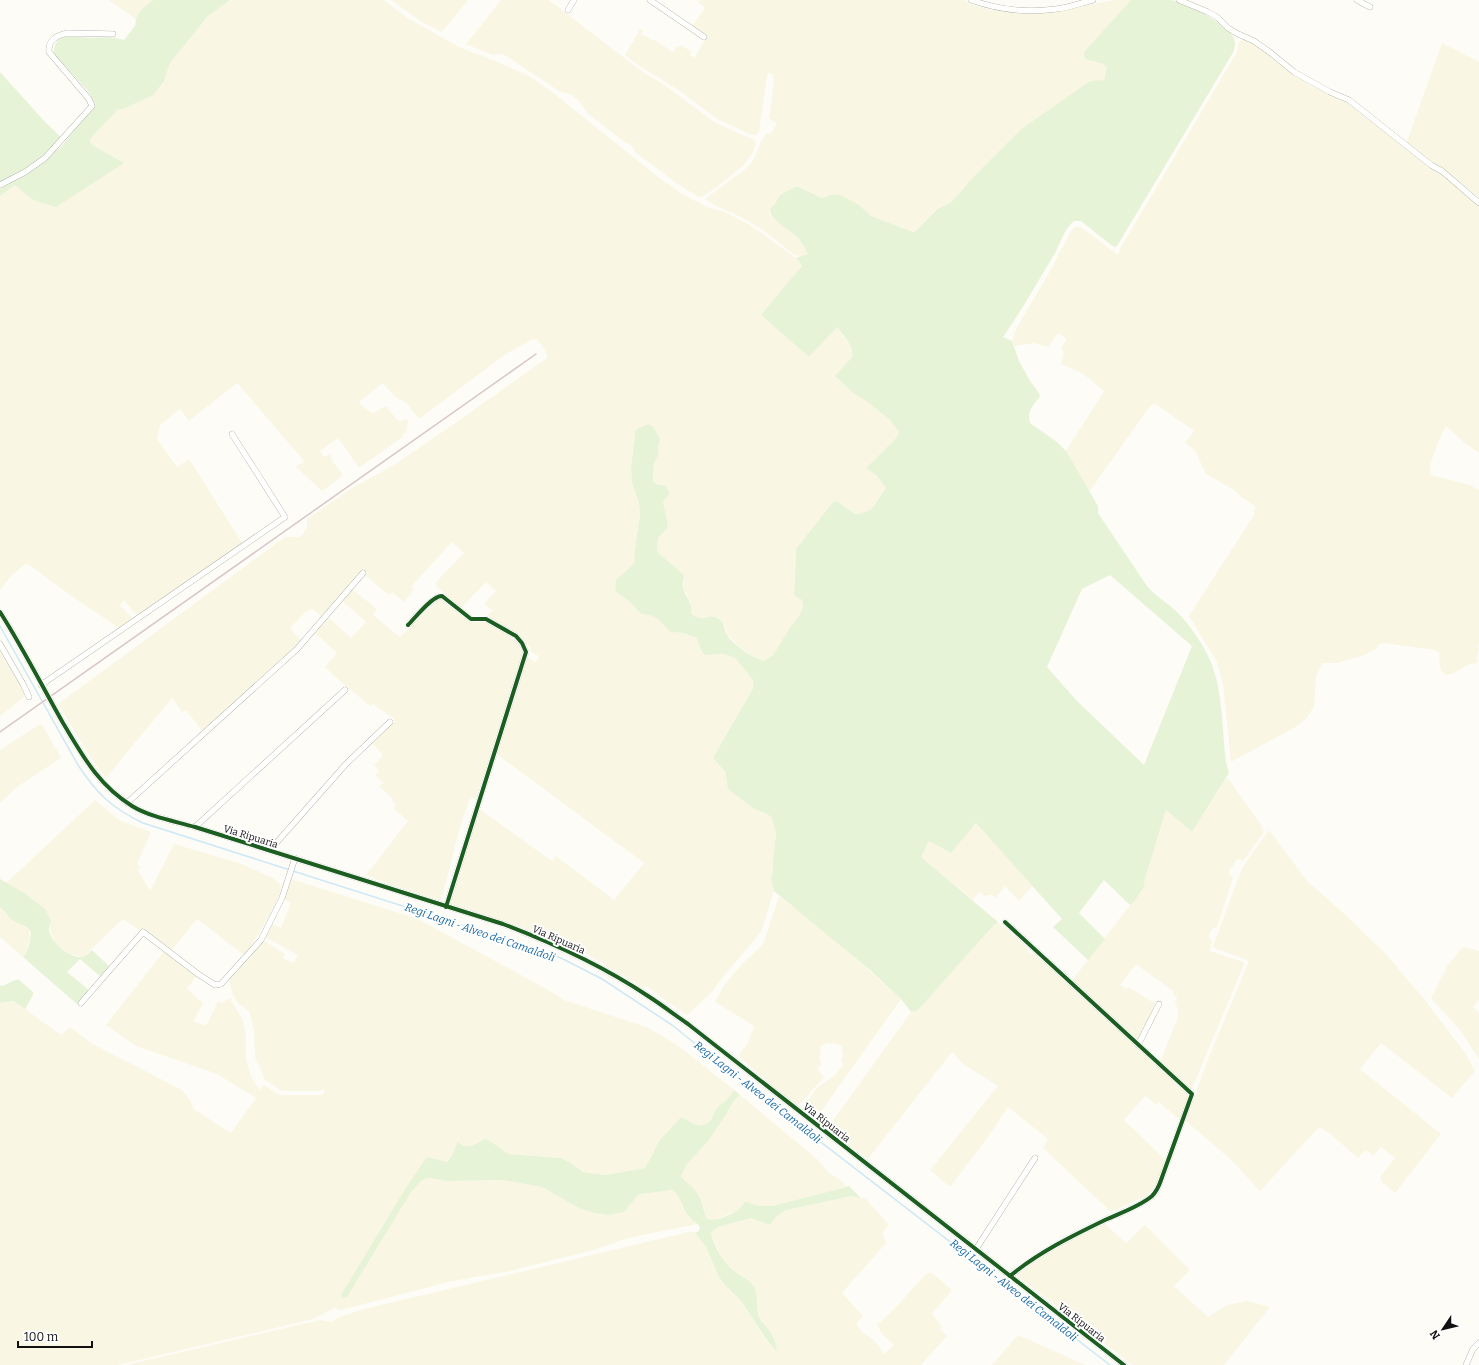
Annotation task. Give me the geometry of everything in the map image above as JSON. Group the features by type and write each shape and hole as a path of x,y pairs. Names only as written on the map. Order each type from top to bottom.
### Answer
{"street":[{"path":"568,10 574,0"},
{"path":"650,0 704,37"},
{"path":"971,0 986,6 1010,10 1030,11 1058,9 1093,0"},
{"path":"1179,0 1217,17 1228,28 1254,41 1294,72 1330,92 1349,100 1420,156 1442,171 1479,203"},
{"path":"1357,0 1370,6"},
{"path":"0,185 25,172 45,158 92,106 89,99 49,52 49,47 52,40 67,33 113,34"},
{"path":"41,685 286,517 232,434"},
{"path":"127,803 297,648 363,573"},
{"path":"408,625 432,600 442,596 471,619 486,619 516,636 522,643 526,652 446,907"},
{"name":"Via Ripuaria","path":"0,612 85,759 95,774 115,795 127,803 153,815 270,850 295,860 503,924 541,939 582,958 648,995 688,1024 1124,1365"},
{"path":"0,644 29,697"},
{"path":"195,827 345,690"},
{"path":"270,850 346,764 390,722"},
{"path":"81,1003 143,932 198,974 215,985 221,984 261,940 279,905 295,860"},
{"path":"1005,922 1192,1094 1157,1189 1152,1196 1032,1258 1010,1276"},
{"path":"1138,1045 1159,1004"},
{"path":"976,1249 1035,1158"},
{"path":"1466,1365 1473,1349 1479,1343"}],"shaded area":[{"path":"109,0 153,0 140,11 136,19"},
{"path":"230,0 384,0 406,17 459,47 529,76 551,91 658,177 682,194 705,206 727,213 750,225 796,258 802,266 762,315 837,327 850,346 853,354 835,376 853,393 865,400 890,420 899,432 896,438 866,468 877,476 886,488 880,495 872,510 866,513 855,514 838,502 797,549 795,556 794,594 802,600 803,607 798,618 791,626 773,655 764,661 757,659 738,646 727,634 725,624 714,617 699,618 691,613 691,603 683,588 685,578 684,575 657,552 658,538 668,525 663,502 669,495 666,486 653,482 654,464 658,455 660,438 652,426 634,435 631,472 632,483 639,503 640,515 634,555 635,562 634,565 616,580 615,590 629,601 641,614 652,614 658,618 670,632 683,633 697,638 700,648 708,655 724,654 735,658 753,680 753,687 714,756 714,759 725,773 728,789 754,809 767,814 772,818 776,833 771,880 774,891 761,932 722,978 713,991 688,1014 685,1014 646,986 644,988 576,948 574,950 526,929 450,904 478,808 552,861 556,856 614,900 644,863 495,753 527,657 536,662 539,656 529,651 531,648 518,635 486,616 493,611 484,604 496,591 486,582 461,608 437,587 436,582 464,553 452,542 411,587 414,590 404,602 392,592 389,595 362,573 322,617 312,609 306,612 290,628 302,641 297,647 203,732 186,710 182,712 172,698 106,778 91,758 58,704 285,537 299,537 302,535 307,527 307,519 352,488 394,465 547,358 543,347 538,340 533,339 506,354 419,419 406,403 395,397 383,383 359,402 365,409 373,413 386,406 397,420 408,420 407,431 402,435 403,437 359,468 338,438 320,451 324,457 330,454 333,462 343,474 322,491 296,467 304,461 237,383 189,421 180,409 160,425 157,439 177,467 189,459 243,544 138,615 124,600 120,605 132,618 119,628 29,565 25,564 11,576 0,590 0,196 15,185 33,200 123,163 94,146 90,143 90,139 114,112 123,109 164,81 170,63 208,16"},
{"path":"391,0 468,0 442,32 422,22"},
{"path":"501,0 549,0 640,70 663,84 716,123 755,140 756,144 752,154 744,165 717,187 702,197 697,196 676,183 635,152 632,146 623,141 587,113 580,102 572,95 559,91 503,54 492,55 466,44"},
{"path":"700,0 964,0 972,5 992,10 1023,14 1053,11 1115,0 1131,0 1085,59 1103,64 1107,67 1104,80 1020,130 977,173 950,203 936,209 916,231 913,232 871,216 858,204 833,194 822,198 798,186 780,195 769,212 771,216 797,237 805,248 808,254 800,257 793,254 766,232 741,217 716,206 705,199 748,167 754,159 761,141 767,133 771,133 777,123 769,117 774,81 772,74 769,73 767,76 759,132 756,135 752,135 717,119 677,89 635,63 625,55 640,29 643,30 641,34 654,41 655,40 673,52 677,46 679,48 681,45 692,52 690,55 694,58 706,38 692,26 705,8 698,2"},
{"path":"1243,39 1263,49 1290,72 1308,84 1349,104 1443,175 1479,206 1479,453 1466,444 1446,426 1431,462 1430,475 1470,485 1479,490 1479,643 1477,663 1469,664 1452,674 1446,675 1442,672 1440,667 1439,652 1435,650 1384,643 1379,644 1375,650 1361,656 1337,663 1322,663 1316,677 1314,706 1307,718 1294,728 1231,762 1223,684 1217,662 1189,616 1254,515 1255,506 1241,497 1234,490 1206,474 1195,451 1185,442 1193,433 1193,430 1155,404 1151,405 1089,492 1066,451 1104,391 1082,373 1061,364 1064,354 1061,348 1067,339 1058,333 1048,347 1034,343 1014,346 1012,341 1016,329 1049,273 1071,231 1075,227 1080,227 1085,230 1118,255 1121,247 1237,52 1239,42"},
{"path":"1442,43 1479,62 1479,198 1437,164 1428,160 1406,144"},
{"path":"352,589 377,609 373,615 400,637 440,597 465,616 487,620 519,640 525,653 476,799 472,798 469,801 459,831 441,901 366,875 408,821 393,808 396,805 392,801 393,799 379,786 383,783 375,775 379,771 374,765 383,755 372,743 394,722 394,719 373,704 370,706 325,667 337,653 314,632 328,617 351,638 366,622 342,601"},
{"path":"0,648 24,689 24,697 0,716"},
{"path":"40,724 43,726 61,758 17,787 0,803 0,750"},
{"path":"1227,777 1261,825 1264,832 1243,861 1237,859 1229,871 1233,878 1217,927 1213,928 1210,932 1209,938 1212,940 1210,951 1243,962 1244,964 1191,1091 1160,1062 1178,1017 1175,1001 1178,996 1174,997 1173,991 1136,964 1120,985 1126,989 1128,987 1156,1004 1138,1041 1071,982 1130,905 1135,901 1145,885 1144,882 1166,810 1192,832"},
{"path":"95,800 119,820 151,832 137,864 141,867 138,870 150,891 174,844 239,863 273,878 280,884 280,893 270,915 245,956 197,919 171,951 123,919 84,956 81,957 70,954 56,944 49,927 5,884"},
{"path":"976,823 1033,885 1019,901 1005,886 996,898 992,895 988,895 986,897 979,892 973,900 921,857 929,841 951,853"},
{"path":"1269,830 1307,881 1386,954 1423,998 1466,1054 1475,1071 1452,1098 1381,1043 1360,1069 1441,1134 1395,1193 1382,1182 1380,1177 1395,1158 1381,1147 1373,1156 1365,1150 1358,1158 1329,1133 1319,1127 1260,1191 1230,1159 1186,1121 1206,1064 1249,961 1214,948 1213,946 1242,868"},
{"path":"291,879 418,919 564,1000 649,1028 680,1047 734,1090 730,1098 716,1110 709,1122 706,1124 699,1126 684,1118 680,1118 660,1140 645,1168 605,1175 583,1172 561,1158 509,1154 490,1141 484,1139 469,1147 458,1142 447,1162 427,1157 411,1192 422,1180 429,1178 447,1181 502,1180 542,1187 577,1207 624,1212 638,1195 672,1190 681,1200 682,1206 689,1218 698,1224 628,1238 594,1250 505,1272 452,1281 341,1310 335,1308 313,1319 118,1365 0,1365 0,1003 14,1001 61,1035 70,1027 91,1043 182,1090 190,1100 194,1109 231,1133 256,1098 217,1074 136,1046 106,1025 164,951 197,975 187,989 203,1003 194,1021 206,1026 218,1001 222,1003 230,998 243,1021 246,1035 246,1059 251,1076 259,1090 264,1085 280,1095 323,1095 324,1089 319,1091 286,1091 280,1090 265,1080 255,1057 254,1031 250,1013 239,1004 233,996 229,980 263,940 285,954 283,958 293,963 298,955 265,937 272,924 281,928 291,903 283,899"},
{"path":"779,896 830,936 901,999 815,1120 801,1109 818,1087 835,1075 844,1064 841,1061 843,1054 841,1046 838,1044 827,1043 820,1047 821,1054 819,1058 822,1064 817,1069 824,1077 800,1104 796,1106 739,1057 739,1054 748,1043 754,1026 715,1002 724,985 764,942"},
{"path":"0,907 4,910 6,915 29,929 30,937 25,955 23,957 0,937"},
{"path":"998,922 1028,948 1027,950 1030,954 1035,954 1188,1093 1189,1096 1181,1121 1159,1102 1156,1105 1146,1096 1124,1120 1166,1160 1155,1186 1146,1196 1111,1212 1043,1148 1048,1139 1008,1107 988,1137 950,1187 930,1170 998,1086 963,1064 952,1052 868,1159 827,1129 911,1012 919,1009"},
{"path":"1466,947 1479,951 1479,1000 1473,1007 1479,1013 1479,1059 1460,1030 1431,998 1448,965 1462,948"},
{"path":"740,1095 817,1159 829,1173 842,1181 846,1186 772,1206 758,1206 745,1202 736,1211 715,1220 708,1220 705,1218 704,1208 691,1186 683,1180 681,1176 687,1164 709,1140 734,1100"},
{"path":"852,1196 866,1199 889,1225 882,1233 885,1236 883,1238 887,1242 842,1293 863,1316 857,1323 861,1331 875,1341 884,1354 894,1345 882,1334 877,1325 897,1306 925,1275 932,1273 952,1290 932,1314 940,1323 939,1324 942,1327 940,1329 947,1336 921,1365 126,1365 320,1320 332,1322 337,1318 364,1309 693,1231 706,1247 719,1277 741,1301 767,1342 777,1351 768,1330 759,1318 757,1296 747,1279 739,1275 722,1259 711,1233 718,1227 751,1218 770,1225 777,1216 786,1210"},
{"path":"1104,1223 1126,1243 1145,1225 1190,1270 1174,1286 1208,1317 1227,1305 1247,1301 1270,1307 1224,1365 1132,1365 1015,1274 1035,1258"},
{"path":"1018,1335 1061,1354 1085,1365 992,1365"}],"green space":[{"path":"153,0 230,0 208,16 170,63 164,81 153,95 123,109 117,110 90,139 90,143 94,146 124,163 56,207 33,200 15,185 0,196 0,189 38,165 62,146 95,103 88,91 54,54 57,42 66,37 111,37 124,40 135,26 136,19 140,11"},
{"path":"1131,0 1171,0 1187,5 1216,21 1230,33 1235,40 1234,51 1117,246 1115,247 1111,245 1081,221 1074,221 1065,232 1055,253 1003,337 1012,341 1019,361 1040,396 1030,412 1030,423 1057,442 1066,451 1098,506 1098,513 1147,586 1182,617 1195,634 1207,654 1214,672 1220,697 1226,762 1229,773 1192,832 1166,810 1144,882 1145,885 1135,901 1130,905 1104,880 1079,913 1105,939 1088,960 1053,927 1062,919 976,823 951,853 929,841 921,857 998,922 919,1009 911,1012 901,999 871,971 774,891 771,880 776,833 772,818 767,814 754,809 728,789 725,772 714,759 714,756 753,688 753,680 735,658 724,654 704,654 700,648 697,638 683,633 670,632 658,619 641,614 629,601 615,591 616,580 635,562 634,555 640,515 639,503 632,483 631,469 635,432 637,429 648,424 652,426 660,438 658,455 654,464 653,482 666,486 669,495 663,502 668,525 658,538 657,552 684,575 683,588 691,605 691,613 699,618 714,617 720,620 732,642 748,654 764,661 773,655 791,626 798,618 803,607 802,600 794,594 796,549 834,501 838,502 855,514 868,511 874,506 886,488 877,476 866,468 896,438 899,432 890,420 865,400 853,393 835,376 852,357 852,350 848,342 837,327 809,357 761,315 802,266 796,258 808,254 798,238 773,217 770,209 780,195 797,186 822,198 833,194 840,195 858,204 871,216 913,232 916,231 937,209 950,203 977,173 1020,130 1090,81 1104,80 1107,67 1103,64 1085,59 1084,52","holes":["1110,575 1192,646 1144,765 1076,700 1047,667 1082,589"]},
{"path":"0,72 46,123 64,140 33,165 0,185"},
{"path":"0,879 24,893 45,909 51,921 49,932 56,943 67,953 79,957 85,956 92,950 110,967 102,978 80,959 67,972 90,991 78,1005 23,957 28,949 31,932 26,926 12,919 0,907"},
{"path":"18,979 33,992 33,995 25,1009 14,1001 0,1003 0,985 2,986"},
{"path":"734,1090 740,1095 734,1100 709,1140 687,1164 681,1176 696,1191 706,1218 712,1220 725,1217 736,1211 745,1202 758,1206 772,1206 849,1186 861,1198 852,1196 786,1210 777,1216 770,1225 751,1218 718,1227 711,1233 715,1245 724,1260 756,1290 759,1317 761,1322 771,1334 777,1351 768,1342 741,1301 719,1277 706,1247 695,1233 699,1231 700,1227 687,1215 678,1196 672,1190 638,1195 624,1212 609,1215 594,1213 577,1207 542,1187 502,1180 447,1181 429,1178 422,1180 411,1192 347,1297 343,1298 341,1295 407,1186 427,1157 447,1162 458,1142 464,1146 471,1146 484,1139 490,1141 509,1154 561,1158 583,1172 605,1175 645,1168 660,1140 680,1118 698,1125 706,1124 711,1120 715,1111"}],"waterway":[{"name":"Regi Lagni - Alveo dei Camaldoli","path":"0,626 78,765 99,792 114,806 143,823 290,870"},
{"name":"Regi Lagni - Alveo dei Camaldoli","path":"293,871 544,951 602,979 672,1025 748,1086 1110,1365"}],"railway":[{"path":"0,732 536,354"}],"cycle path":[{"path":"408,625 429,603 442,596 471,619 486,619 516,636 522,643 526,652 446,907"},
{"path":"0,612 25,653 63,723 92,769 120,798 139,810 154,816 195,827 503,924 559,947 596,965 653,999 688,1024 1124,1365"},
{"path":"1005,922 1192,1094 1160,1182 1152,1196 1135,1207 1080,1232 1056,1245 1032,1259 1010,1276"}]}
